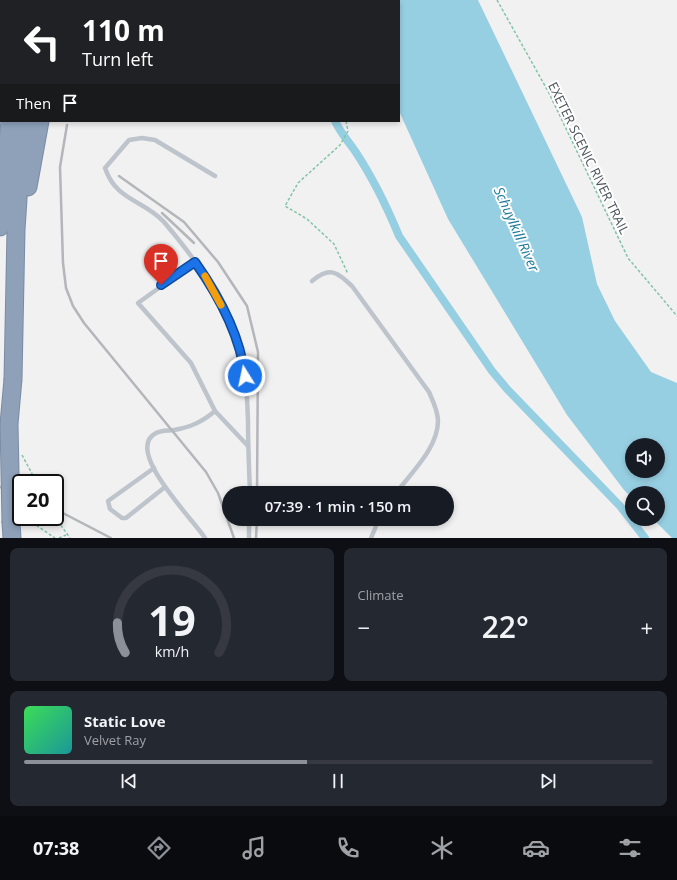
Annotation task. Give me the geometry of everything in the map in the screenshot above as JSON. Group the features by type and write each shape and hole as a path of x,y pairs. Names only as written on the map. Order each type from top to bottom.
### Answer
{"highway":[{"path":"0,227 10,122"},
{"path":"12,474 9,424 13,378 13,318 16,230 23,122"},
{"path":"13,318 22,225 40,122"}],"lane":[{"path":"215,176 155,140 142,138 129,140 105,168 109,179 118,191 161,220 195,262 221,304 239,346 244,364 250,486"},
{"path":"195,262 138,303 191,363 215,411 248,446"},
{"path":"312,281 318,276 333,272 341,276 358,294 429,392 436,408 438,420 437,430 433,442 401,486"},
{"path":"205,538 158,477 146,449 146,442 150,436 158,431 194,426 215,411"},
{"path":"154,468 108,501 110,509 122,518 126,518 165,487"},
{"path":"249,526 249,538"},
{"path":"370,538 375,526"}],"path":[{"name":"EXETER SCENIC RIVER TRAIL","path":"497,0 549,93 628,258 677,316"},
{"path":"346,122 348,131 340,145 298,183 285,206 307,219 334,244 358,294"},
{"path":"16,526 55,538"},
{"path":"62,526 70,538"},
{"path":"59,538 67,534"}],"water":[{"name":"Schuylkill River","path":"400,0 478,0 582,217 597,284 615,321 651,372 677,383 677,538 672,538 660,526 665,526 665,486 625,486 625,491 567,415 448,219 400,113"}],"waterway":[{"path":"336,122 362,161 374,182 399,236 492,371 507,389 620,506 645,538"}],"railway":[{"path":"67,125 60,167 63,263 66,288 73,306 84,323 206,472 218,493 234,538"},
{"path":"119,176 184,222 218,262 247,306 258,352 257,486"},
{"path":"162,213 194,243"},
{"path":"0,487 12,492"},
{"path":"64,514 111,538"},
{"path":"256,538 257,526"}],"slow traffic":[{"path":"205,276 221,305"}],"route":[{"path":"161,285 195,262 207,279 231,324 244,364 245,376"}]}
